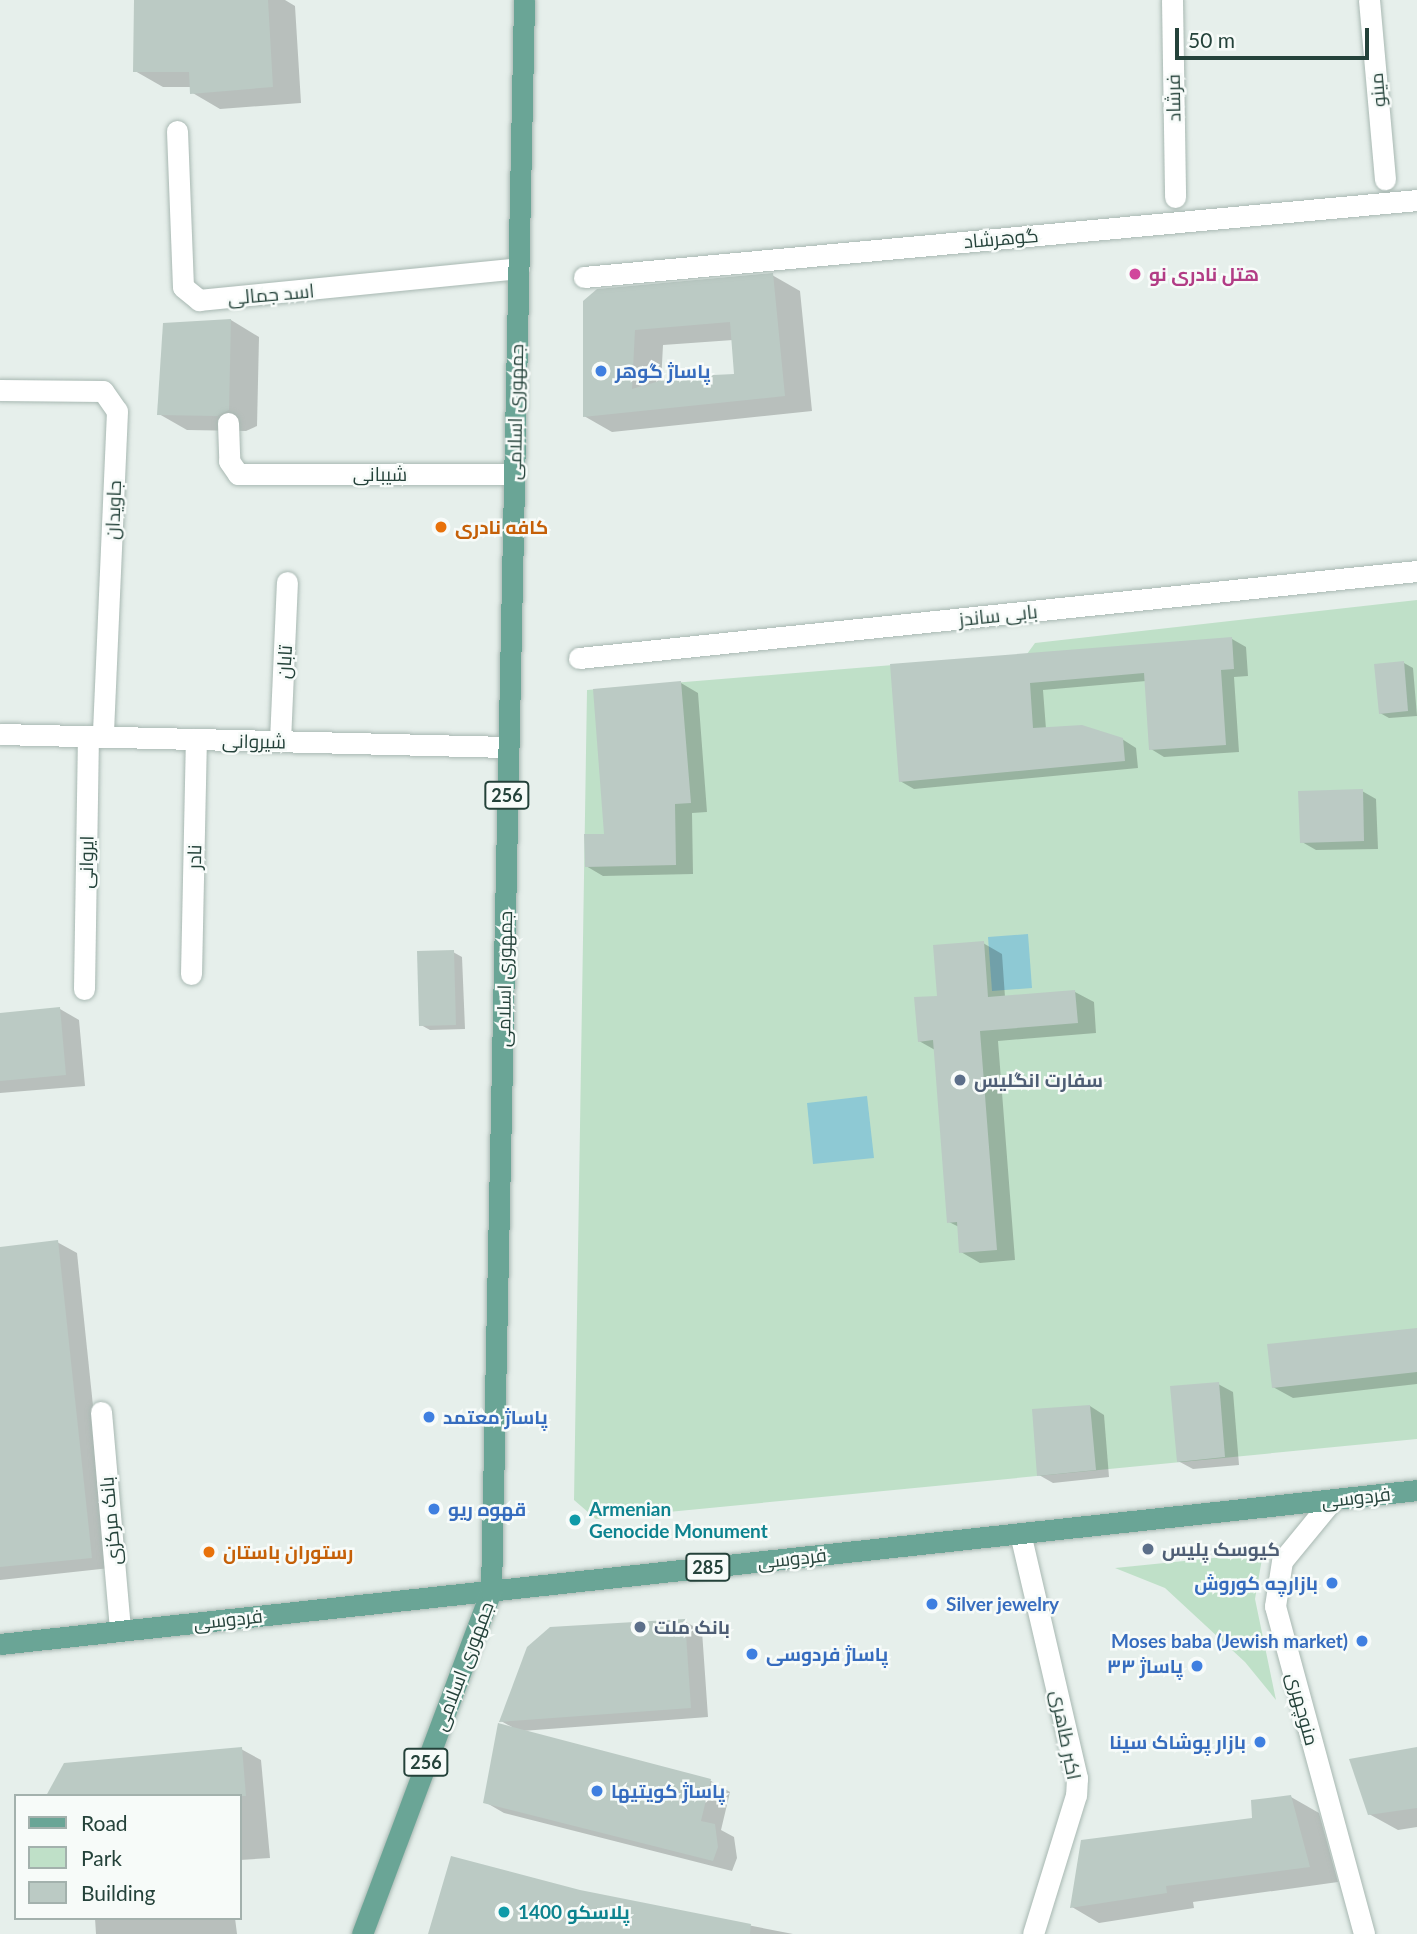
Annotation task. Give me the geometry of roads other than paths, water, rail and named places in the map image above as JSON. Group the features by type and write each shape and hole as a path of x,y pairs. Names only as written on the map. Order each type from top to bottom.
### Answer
{"main road":[{"name":"جمهوری اسلامی","path":"362,1934 491,1591 524,0"},
{"name":"فردوسی","path":"0,1644 1417,1490"}],"street":[{"name":"فرشاد","path":"1172,0 1175,197"},
{"name":"مینو","path":"1369,0 1385,179"},
{"name":"اسد جمالی","path":"177,131 183,287 199,300 518,268"},
{"name":"گوهرشاد","path":"584,277 1417,200"},
{"name":"جاویدان","path":"0,390 103,391 117,411 96,737"},
{"name":"شیبانی","path":"228,423 231,468 246,474 514,474"},
{"name":"بابی ساندز","path":"579,658 1417,572"},
{"name":"تابان","path":"280,741 287,582"},
{"name":"شیروانی","path":"0,734 508,747"},
{"name":"ایروانی","path":"84,989 96,737"},
{"name":"نادر","path":"191,975 196,739"},
{"name":"بانک مرکزی","path":"101,1412 120,1631"},
{"name":"منوچهری","path":"1333,1499 1282,1561 1275,1606 1364,1934"},
{"name":"اکبر طاهری","path":"1020,1533 1077,1778 1076,1795 1033,1934"}],"water":[{"path":"1028,934 1032,988 992,991 988,937"},
{"path":"867,1096 874,1158 813,1164 807,1103"}],"place":[{"name":"هتل نادری نو","path":"1135,274"},
{"name":"پاساژ گوهر","path":"601,371"},
{"name":"کافه نادری","path":"441,527"},
{"name":"سفارت انگلیس","path":"960,1080"},
{"name":"پاساژ معتمد","path":"429,1417"},
{"name":"قهوه ریو","path":"434,1509"},
{"name":"Armenian Genocide Monument","path":"575,1520"},
{"name":"کیوسک پلیس","path":"1148,1549"},
{"name":"رستوران باستان","path":"209,1552"},
{"name":"بازارچه کوروش","path":"1332,1583"},
{"name":"Silver jewelry","path":"932,1604"},
{"name":"بانک ملت","path":"640,1627"},
{"name":"Moses baba (Jewish market)","path":"1362,1641"},
{"name":"پاساژ فردوسی","path":"752,1654"},
{"name":"پاساژ ۳۳","path":"1197,1666"},
{"name":"بازار پوشاک سینا","path":"1260,1742"},
{"name":"پاساژ کویتیها","path":"597,1791"},
{"name":"پلاسکو 1400","path":"504,1912"}]}
